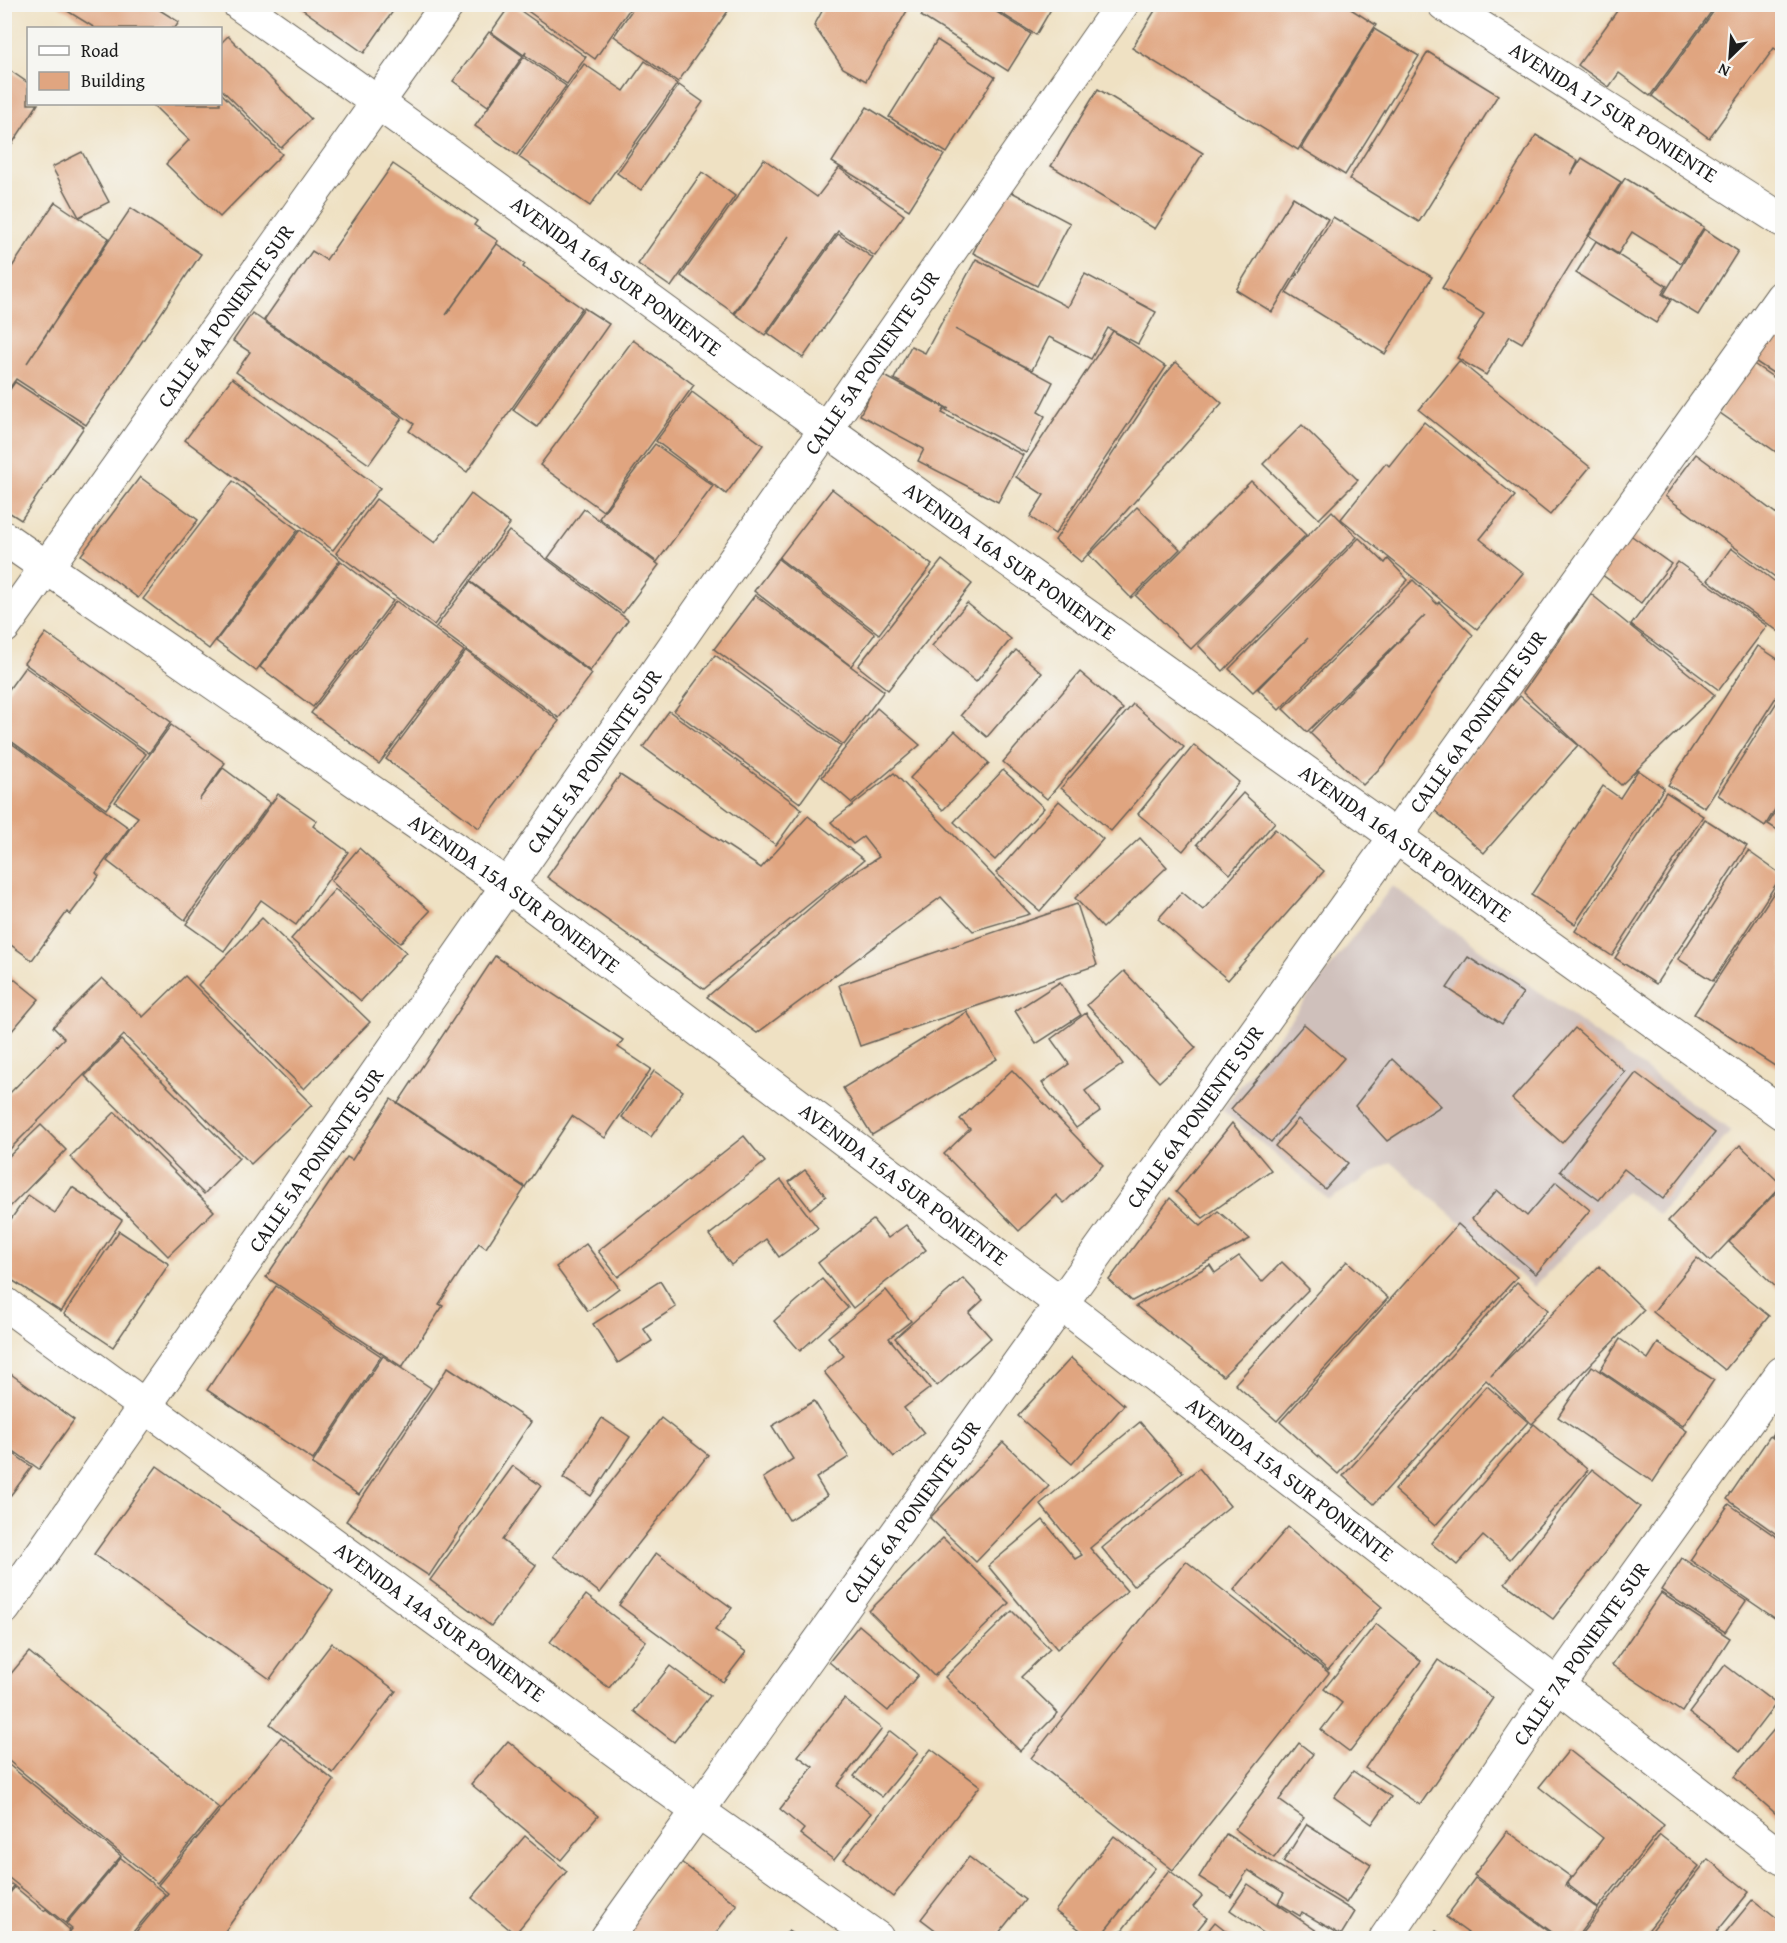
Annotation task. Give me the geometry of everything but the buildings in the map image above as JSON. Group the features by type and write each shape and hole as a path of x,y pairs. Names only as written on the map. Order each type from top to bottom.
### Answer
{"street":[{"name":"AVENIDA 16A SUR PONIENTE","path":"239,4 379,102 826,429 1782,1113"},
{"name":"CALLE 4A PONIENTE SUR","path":"4,627 448,4"},
{"name":"CALLE 5A PONIENTE SUR","path":"4,1608 1122,4"},
{"name":"AVENIDA 17 SUR PONIENTE","path":"1444,4 1782,220"},
{"name":"CALLE 6A PONIENTE SUR","path":"607,1938 1782,297"},
{"name":"AVENIDA 15A SUR PONIENTE","path":"4,538 48,566 508,886 1062,1304 1782,1858"},
{"name":"AVENIDA 14A SUR PONIENTE","path":"4,1303 698,1811 877,1938"},
{"name":"CALLE 7A PONIENTE SUR","path":"1386,1938 1557,1686 1782,1373"}],"shaded area":[{"path":"1392,886 1731,1131 1659,1215 1626,1191 1534,1287 1391,1162 1329,1200 1222,1110"}]}
